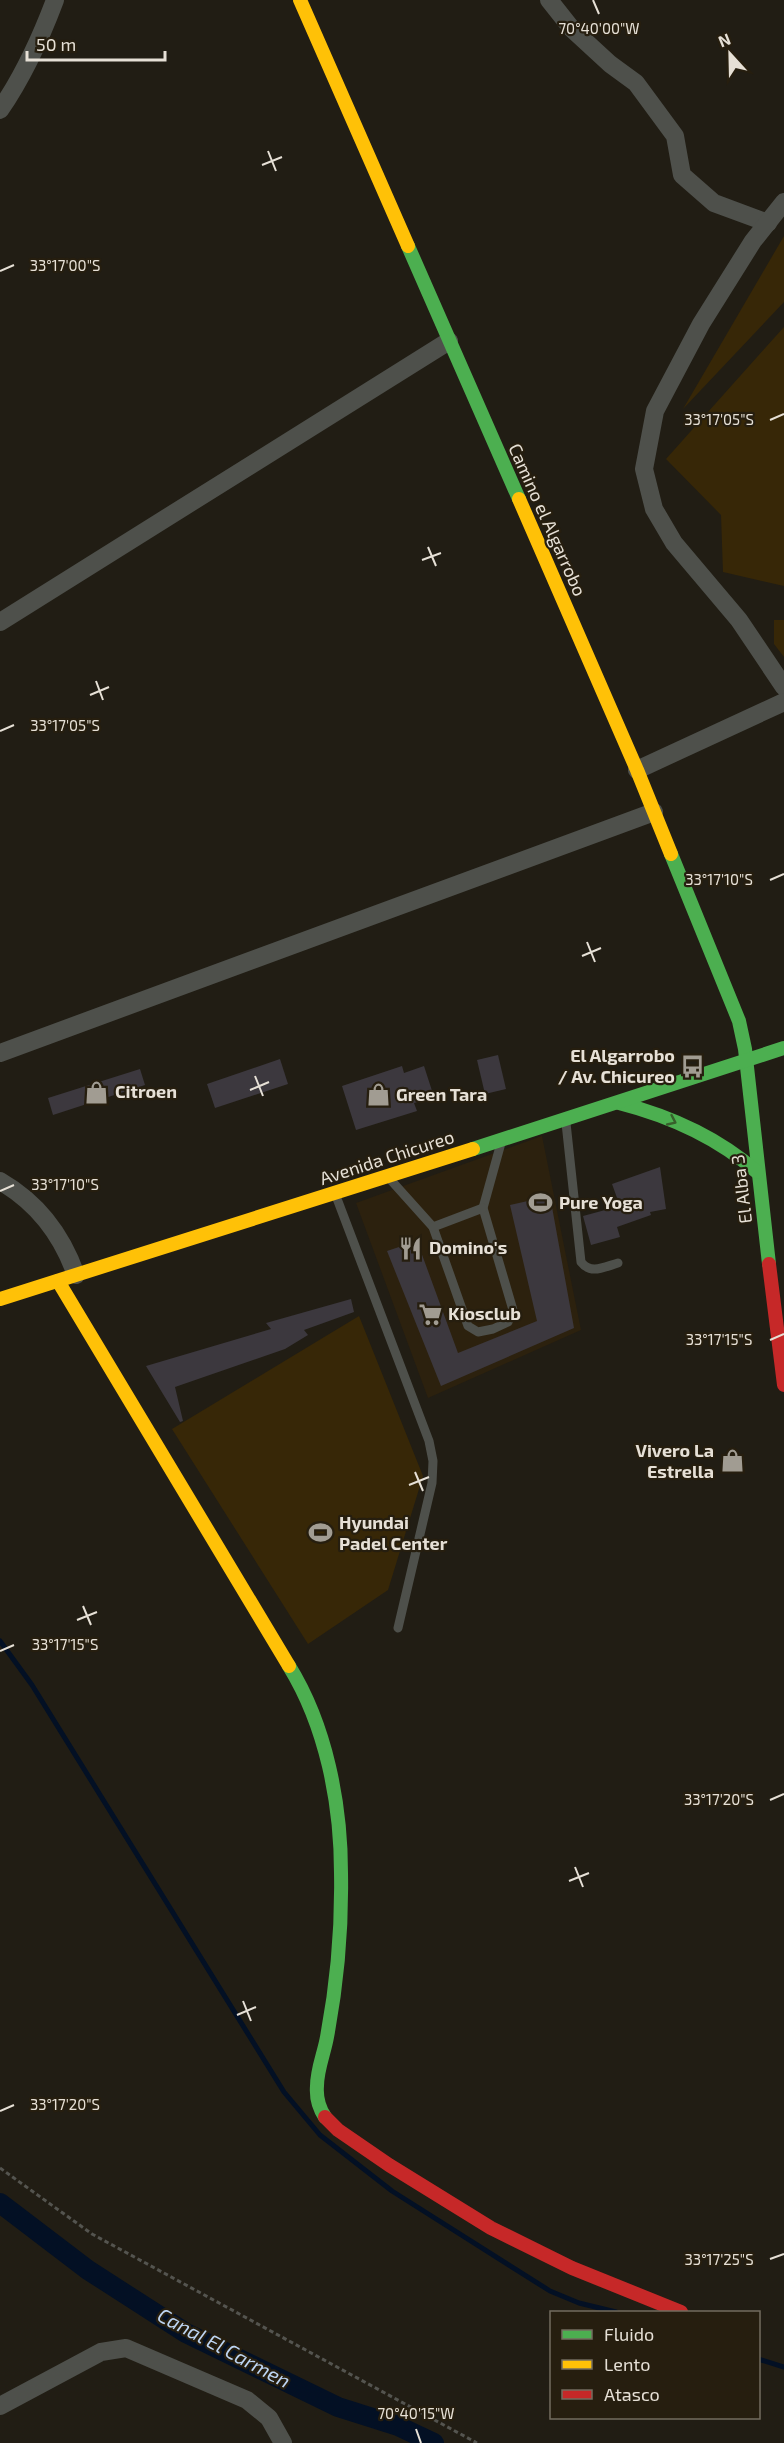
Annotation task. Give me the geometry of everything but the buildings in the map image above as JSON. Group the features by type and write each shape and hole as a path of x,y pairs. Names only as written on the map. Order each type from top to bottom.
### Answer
{"street":[{"path":"0,110 28,65 55,0"},
{"name":"Camino el Algarrobo","path":"300,0 637,770 734,1007 743,1035 746,1060"},
{"path":"549,0 572,29 610,64 636,83 675,136 682,175 714,203 768,222"},
{"path":"784,202 753,241 701,324 655,411 644,469 654,509 674,543 739,620 784,687"},
{"path":"0,622 449,341"},
{"path":"637,770 784,702"},
{"path":"0,1053 654,812"},
{"name":"Avenida Chicureo","path":"0,1299 335,1194 784,1048"},
{"name":"El Alba 3","path":"746,1060 757,1172 784,1385"},
{"path":"619,1103 655,1113 722,1145 740,1156 757,1172"},
{"path":"722,1145 753,1129"},
{"path":"0,1181 28,1201 48,1221 63,1243 76,1275"},
{"path":"58,1281 293,1672 321,1738 334,1784 342,1852 338,1956 327,2037 316,2085 318,2105 321,2111 338,2129 376,2157 457,2209 574,2269 676,2311"},
{"path":"0,2406 101,2352 126,2348 247,2400 269,2418 283,2443"}],"lane":[{"path":"566,1120 581,1262 586,1269 592,1270 618,1263"},
{"path":"387,1177 433,1227 468,1326 478,1332 494,1329 508,1322 513,1310 483,1208 502,1140"},
{"path":"335,1194 429,1441 433,1461 432,1483 398,1628"},
{"path":"433,1227 483,1208"}],"path":[{"path":"0,2168 92,2234 477,2443"}],"shaded area":[{"path":"784,236 784,302 683,409"},
{"path":"784,327 784,586 723,572 721,515 666,459"},
{"path":"774,620 784,620 784,657 774,644"},
{"path":"542,1136 581,1330 428,1398 356,1203"},
{"name":"Hyundai Padel Center","path":"359,1316 423,1476 388,1590 308,1644 172,1429"}],"waterway":[{"path":"0,1641 32,1685 284,2092 320,2135 392,2191 550,2291 579,2303 612,2311"},
{"name":"Canal El Carmen","path":"0,2203 88,2270 186,2333 338,2407 398,2426 434,2443"},
{"path":"760,2360 784,2367"}],"traffic: fast":[{"path":"408,246 519,499"},
{"path":"671,854 739,1021 745,1049 769,1264"},
{"path":"473,1149 784,1048"},
{"path":"619,1103 656,1114 692,1129 726,1148 757,1172"},
{"path":"289,1666 302,1689 322,1739 338,1820 341,1873 340,1935 331,2017 317,2080 318,2099 325,2117"}],"traffic: slow":[{"path":"300,0 408,246"},
{"path":"519,499 637,770 671,854"},
{"path":"0,1299 473,1149"},
{"path":"58,1281 289,1666"}],"traffic: jam":[{"path":"769,1264 784,1385"},
{"path":"325,2117 338,2130 389,2165 491,2228 572,2268 679,2311"}],"place":[{"name":"El Algarrobo / Av. Chicureo","path":"693,1066"},
{"name":"Citroen","path":"97,1092"},
{"name":"Green Tara","path":"378,1095"},
{"name":"Pure Yoga","path":"541,1203"},
{"name":"Domino's","path":"411,1248"},
{"name":"Kiosclub","path":"430,1314"},
{"name":"Vivero La Estrella","path":"732,1461"},
{"name":"Hyundai Padel Center","path":"321,1533"}]}
